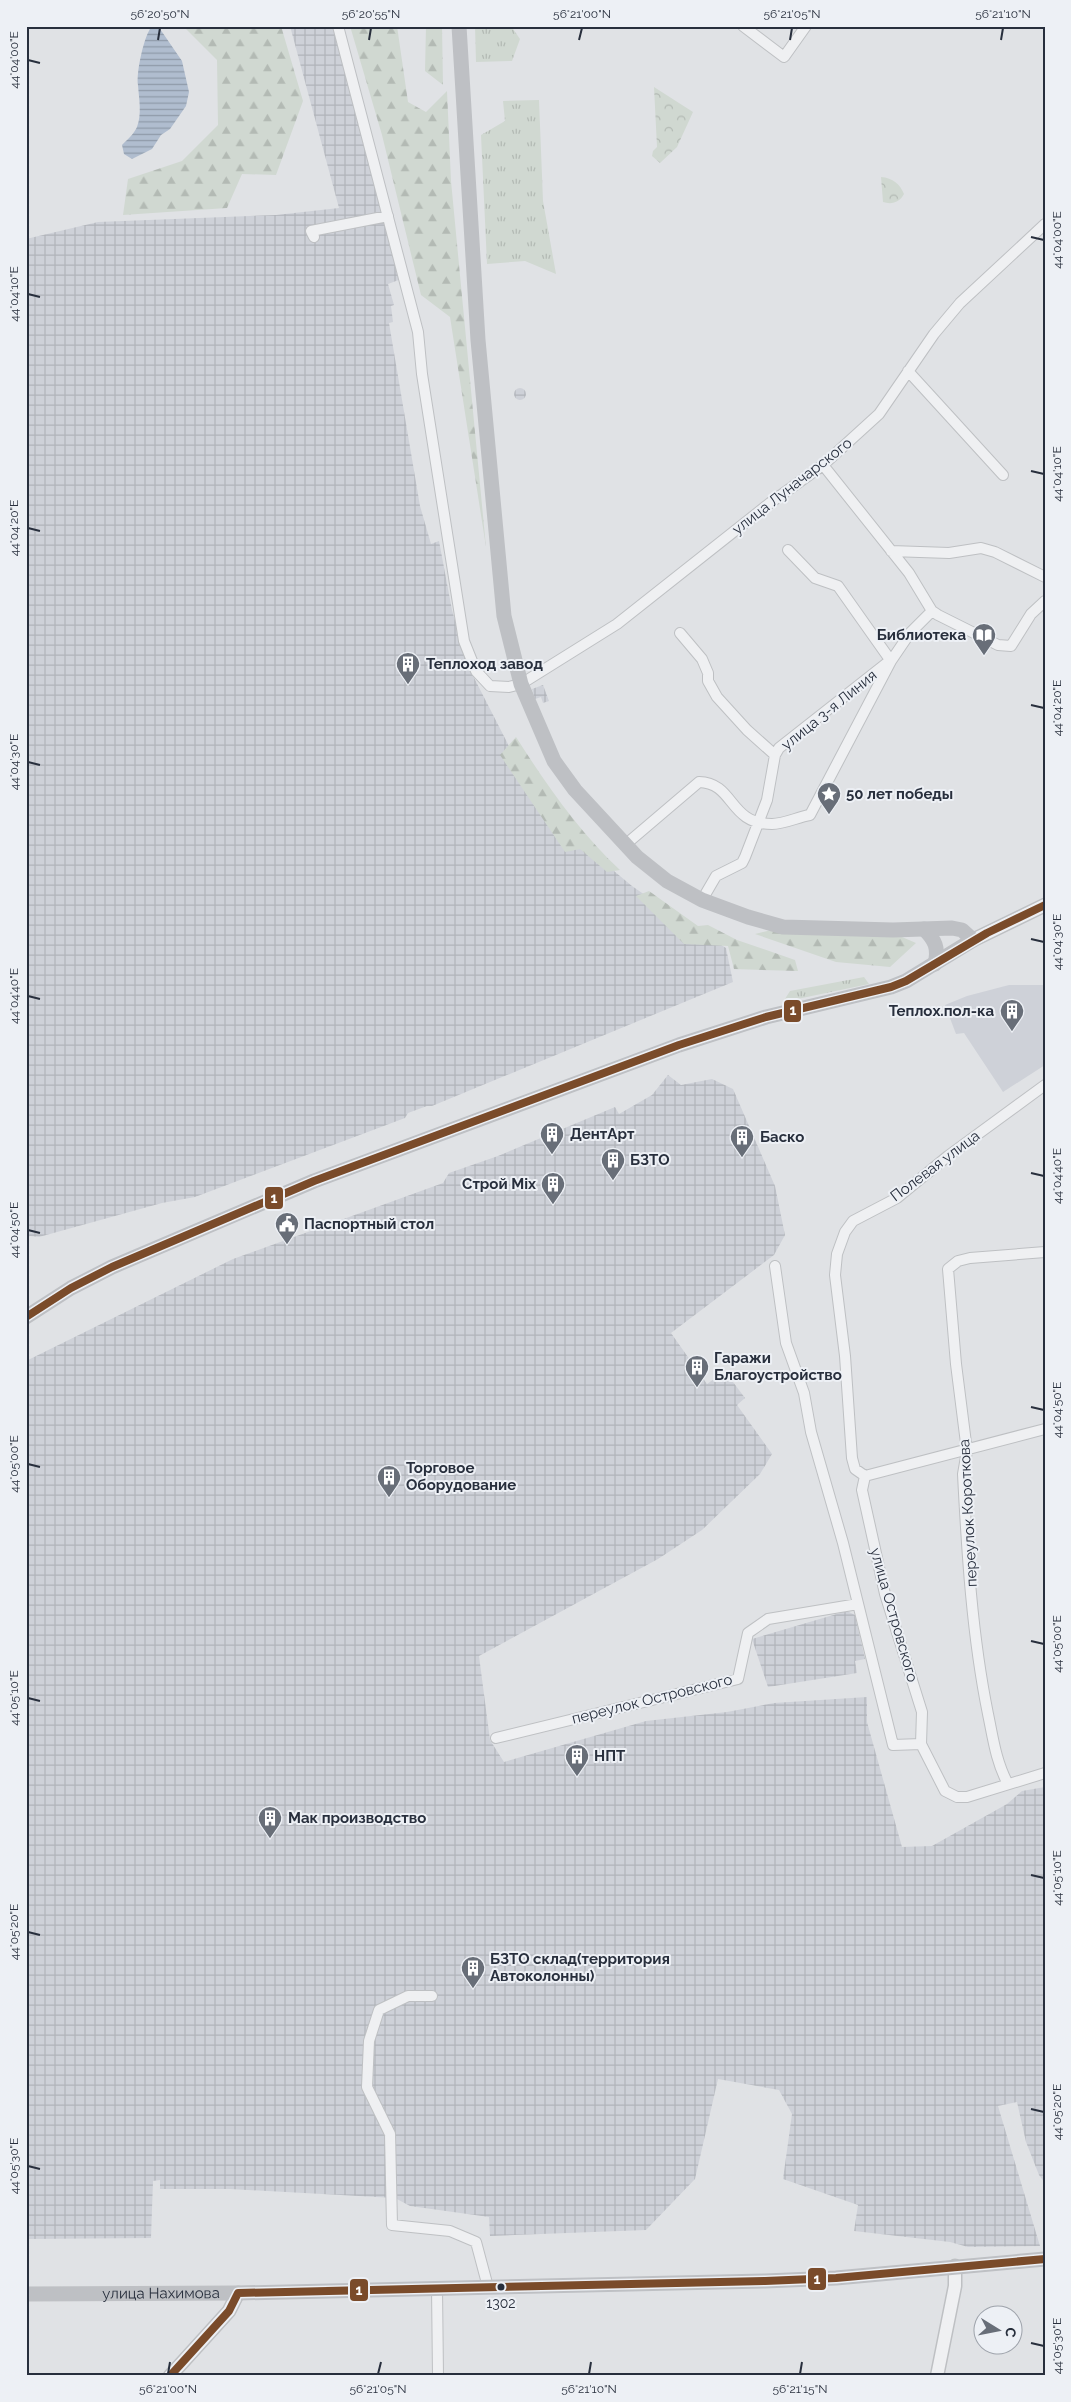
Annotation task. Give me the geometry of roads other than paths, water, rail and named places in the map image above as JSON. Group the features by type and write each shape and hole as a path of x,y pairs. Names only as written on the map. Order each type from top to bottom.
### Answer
{"main road":[{"path":"26,1317 71,1288 112,1267 332,1174 678,1044 766,1017 856,997 891,987 935,964 974,940 962,930 947,928 783,927 702,900 654,872 625,845 558,768 521,684 504,616 501,594 478,340 459,26"},
{"path":"924,929 937,945 935,964"},
{"name":"улица Нахимова","path":"26,2294 238,2293 836,2278 1045,2259"}],"street":[{"path":"338,26 418,332 422,374 464,641 473,666 490,686 509,687 521,684"},
{"path":"743,26 784,57 806,26"},
{"path":"314,237 311,231 388,216"},
{"name":"улица Луначарского","path":"521,684 617,624 770,503 823,465 879,414 934,334 960,303 1045,224"},
{"path":"908,371 1003,475"},
{"path":"823,465 891,551 921,592 932,611 998,645 1011,646 1016,643 1031,614 1045,600"},
{"path":"891,551 950,553 981,548 995,552 1045,577"},
{"path":"788,550 815,578 838,586 891,661"},
{"name":"улица 3-я Линия","path":"758,824 775,825 810,815 891,661 910,632 932,611"},
{"name":"улица 3-я Линия","path":"680,633 702,659 708,673 708,681 717,698 747,730 775,755 779,748 891,661"},
{"path":"702,900 716,876 742,863 767,800 775,755"},
{"path":"625,845 699,782 710,782 718,786 744,818 758,824"},
{"path":"974,940 1045,905"},
{"name":"Полевая улица","path":"865,1476 855,1468 852,1458 845,1356 836,1275 837,1254 840,1242 852,1221 897,1198 948,1156 1045,1085"},
{"name":"переулок Короткова","path":"1008,1784 998,1762 984,1694 976,1631 964,1492 963,1464 968,1451 956,1364 948,1269 958,1261 970,1258 1045,1252"},
{"path":"775,1266 786,1342 804,1393 811,1432 843,1543 893,1745 921,1744"},
{"path":"865,1476 968,1451 1045,1429"},
{"name":"улица Островского","path":"865,1476 862,1490 885,1594 922,1712 921,1744 940,1782 950,1795 957,1798 967,1797 1008,1784"},
{"name":"переулок Островского","path":"496,1738 738,1679 748,1633 768,1619 858,1604"},
{"path":"1008,1784 1045,1773"},
{"path":"432,1996 408,1996 379,2010 369,2041 367,2087 390,2134 392,2224 450,2231 476,2242 488,2287"},
{"path":"937,2376 955,2286 956,2266"},
{"path":"437,2288 438,2376"},
{"path":"170,2376 229,2311 238,2293"}],"water":[{"path":"152,26 158,26 182,61 189,92 186,106 170,129 161,135 152,149 132,159 124,154 122,145 134,132 139,122 138,72 141,54"}],"place":[{"name":"Библиотека","path":"984,656"},
{"name":"Теплоход завод","path":"408,685"},
{"name":"50 лет победы","path":"829,815"},
{"name":"Теплох.пол-ка","path":"1012,1032"},
{"name":"ДентАрт","path":"552,1155"},
{"name":"Баско","path":"742,1158"},
{"name":"БЗТО","path":"613,1181"},
{"name":"Строй Mix","path":"553,1205"},
{"name":"Паспортный стол","path":"287,1245"},
{"name":"Гаражи Благоустройство","path":"697,1388"},
{"name":"Торговое Оборудование","path":"389,1498"},
{"name":"НПТ","path":"577,1777"},
{"name":"Мак производство","path":"270,1839"},
{"name":"БЗТО склад(территория Автоколонны)","path":"473,1989"},
{"name":"1302","path":"501,2287"}]}
